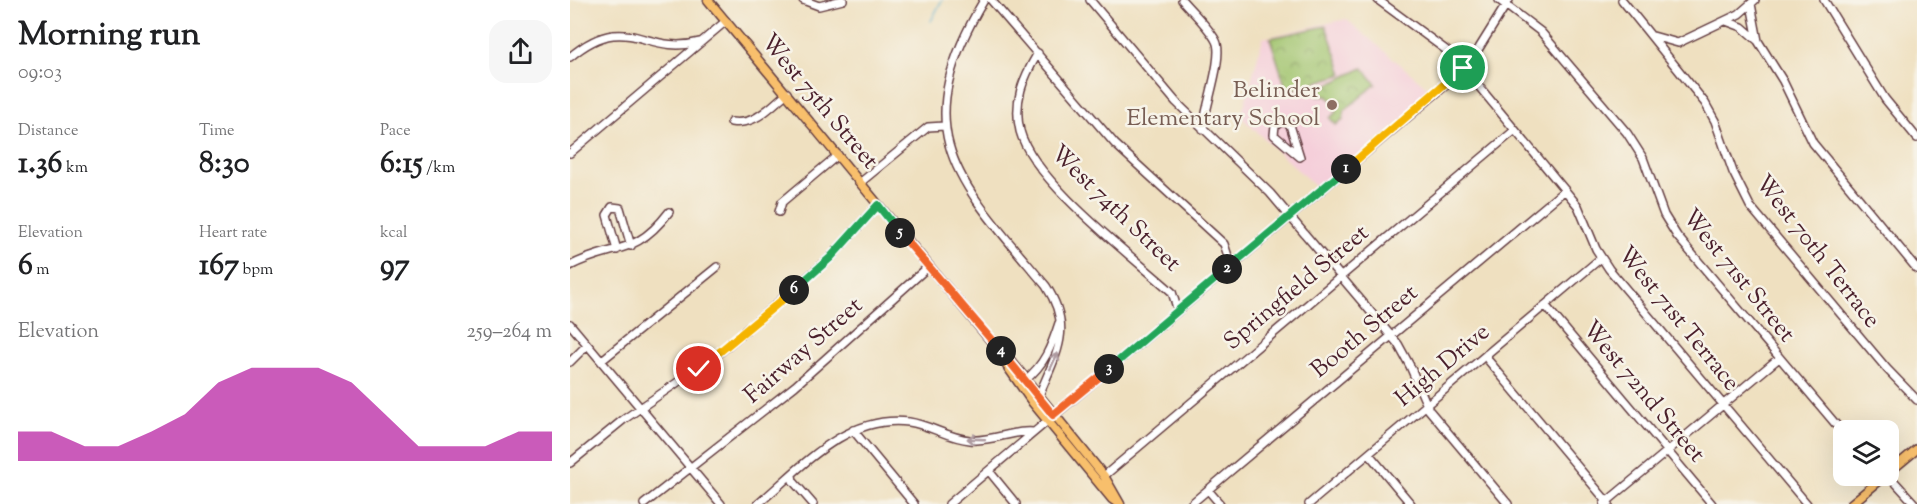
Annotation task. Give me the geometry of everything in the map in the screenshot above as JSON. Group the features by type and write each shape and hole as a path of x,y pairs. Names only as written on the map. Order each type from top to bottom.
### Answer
{"main road":[{"name":"West 75th Street","path":"708,0 838,154 928,267 991,341 1007,356 1050,418 1112,499 1120,504"},
{"name":"West 75th Street","path":"991,341 1002,362 1104,476 1120,504"},
{"path":"1899,464 1917,449"},
{"path":"1851,504 1873,486"}],"street":[{"path":"803,0 819,6 843,0"},
{"path":"984,0 953,61 946,98 944,126 953,158 965,186 1046,286 1055,304 1062,332 1061,343 1038,398"},
{"path":"991,0 1115,144 1224,244 1246,252"},
{"path":"1090,0 1176,102 1254,176 1406,356 1426,405 1508,504"},
{"path":"1182,0 1215,39 1219,49 1204,110 1203,129"},
{"name":"West 71st Terrace","path":"1378,0 1446,50 1463,68 1565,190 1585,218 1601,258 1807,504"},
{"name":"West 70th Terrace","path":"1622,0 1705,103 1715,122 1733,172 1750,206 1893,376 1917,400"},
{"path":"1824,0 1885,99 1917,138"},
{"path":"949,504 1463,68 1484,42 1505,2"},
{"name":"West 71st Street","path":"1505,2 1550,41 1627,133 1643,158 1671,227 1833,421"},
{"path":"1670,57 1678,43 1726,21 1753,2 1758,41"},
{"path":"570,153 726,21"},
{"path":"1726,21 1742,27 1758,41 1783,81 1824,159 1917,269"},
{"path":"570,57 594,39 611,34 637,35 677,46 702,41"},
{"path":"1653,36 1678,43"},
{"path":"677,46 680,53 678,61"},
{"name":"West 74th Street","path":"1038,53 1023,80 1018,100 1019,123 1026,147 1067,197 1172,292 1193,298"},
{"path":"731,122 743,123 756,119 787,93"},
{"path":"1285,121 1290,125 1300,157 1274,135 1273,130 1278,122 1285,121"},
{"path":"861,182 928,127 944,126"},
{"name":"Springfield Street","path":"1104,476 1515,130"},
{"path":"778,212 782,202 838,154"},
{"name":"Booth Street","path":"1191,504 1565,190"},
{"path":"570,463 641,408 699,369 803,282 848,240 878,205"},
{"path":"617,250 607,215 612,207 620,208 631,246"},
{"path":"570,266 631,246 650,234 669,212"},
{"path":"1224,244 1231,265"},
{"name":"High Drive","path":"1312,503 1601,258"},
{"path":"601,361 717,267"},
{"name":"Fairway Street","path":"644,504 751,423 812,372 928,267"},
{"name":"West 74th Street","path":"1172,292 1178,311"},
{"name":"West 72nd Street","path":"1545,305 1712,504"},
{"path":"1025,380 1038,368 1049,351 1059,323"},
{"path":"570,324 721,504"},
{"path":"570,362 587,345"},
{"path":"1487,354 1488,360 1607,503 1779,358"},
{"path":"758,504 834,440 869,424 894,421 924,425 970,440 997,438 1021,431 1033,432"},
{"path":"853,430 915,504"},
{"path":"1369,454 1411,504"},
{"path":"989,471 1016,504"},
{"path":"792,475 793,481 813,504"},
{"path":"1899,486 1915,504"},
{"path":"1208,490 1220,504"}],"shaded area":[{"name":"Belinder Elementary School","path":"1346,19 1434,93 1319,190 1241,117 1263,38"}],"green space":[{"path":"1326,26 1343,74 1287,91 1270,38"},
{"path":"1363,68 1376,84 1344,111 1343,119 1336,125 1330,118 1337,112 1335,103 1327,96 1318,96 1319,89"}],"waterway":[{"path":"931,21 942,0"}],"place":[{"name":"Belinder Elementary School","path":"1332,105"}],"route":[{"path":"699,369 830,258 878,205 991,341 1007,356 1053,415 1445,86 1463,68"}]}
